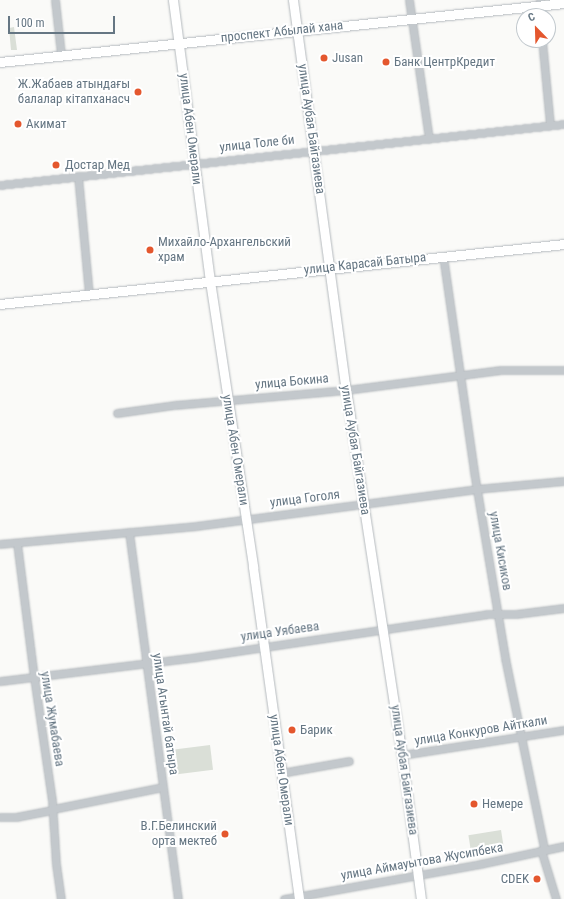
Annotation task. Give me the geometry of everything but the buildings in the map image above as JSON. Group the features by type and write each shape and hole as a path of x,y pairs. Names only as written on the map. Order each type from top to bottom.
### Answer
{"main road":[{"name":"улица Абен Омерали","path":"173,0 193,163 264,645 299,898"},
{"name":"улица Аубая Байгазиева","path":"293,0 346,390 402,755 421,899"},
{"name":"проспект Абылай хана","path":"0,62 179,41 412,19 540,3 564,3"},
{"name":"улица Карасай Батыра","path":"0,304 564,244"}],"street":[{"path":"55,0 61,54"},
{"path":"409,0 429,139"},
{"path":"543,48 550,125"},
{"name":"улица Толе би","path":"0,185 313,149 429,139 564,124"},
{"path":"78,176 89,294"},
{"name":"улица Кисиков","path":"444,256 476,489 505,658 543,849 556,899"},
{"name":"улица Бокина","path":"117,413 227,400 346,390 531,369 564,370"},
{"name":"улица Гоголя","path":"0,544 129,532 245,519 476,489 564,481"},
{"name":"улица Агынтай батыра","path":"129,532 178,899"},
{"name":"улица Жумабаева","path":"18,543 34,677 53,809 56,864 61,899"},
{"name":"улица Уябаева","path":"0,682 146,663 264,645 383,630 498,613 516,614 564,608"},
{"name":"улица Конкуров Айткали","path":"402,755 521,735 564,730"},
{"path":"281,773 349,761"},
{"path":"0,817 16,817 163,787"},
{"name":"улица Аймауытова Жусипбека","path":"284,899 299,898 564,846"}],"shaded area":[{"path":"14,27 17,50 11,50 9,28"},
{"path":"210,745 213,770 177,774 174,749"},
{"path":"501,830 504,848 471,853 468,835"}],"place":[{"name":"Jusan","path":"324,58"},
{"name":"Банк ЦентрКредит","path":"386,62"},
{"name":"Ж.Жабаев атындағы балалар кітапханасч","path":"138,92"},
{"name":"Акимат","path":"18,124"},
{"name":"Достар Мед","path":"56,165"},
{"name":"Михайло-Архангельский храм","path":"150,250"},
{"name":"Барик","path":"292,730"},
{"name":"Немере","path":"474,804"},
{"name":"В.Г.Белинский орта мектеб","path":"225,834"},
{"name":"CDEK","path":"537,879"}]}
